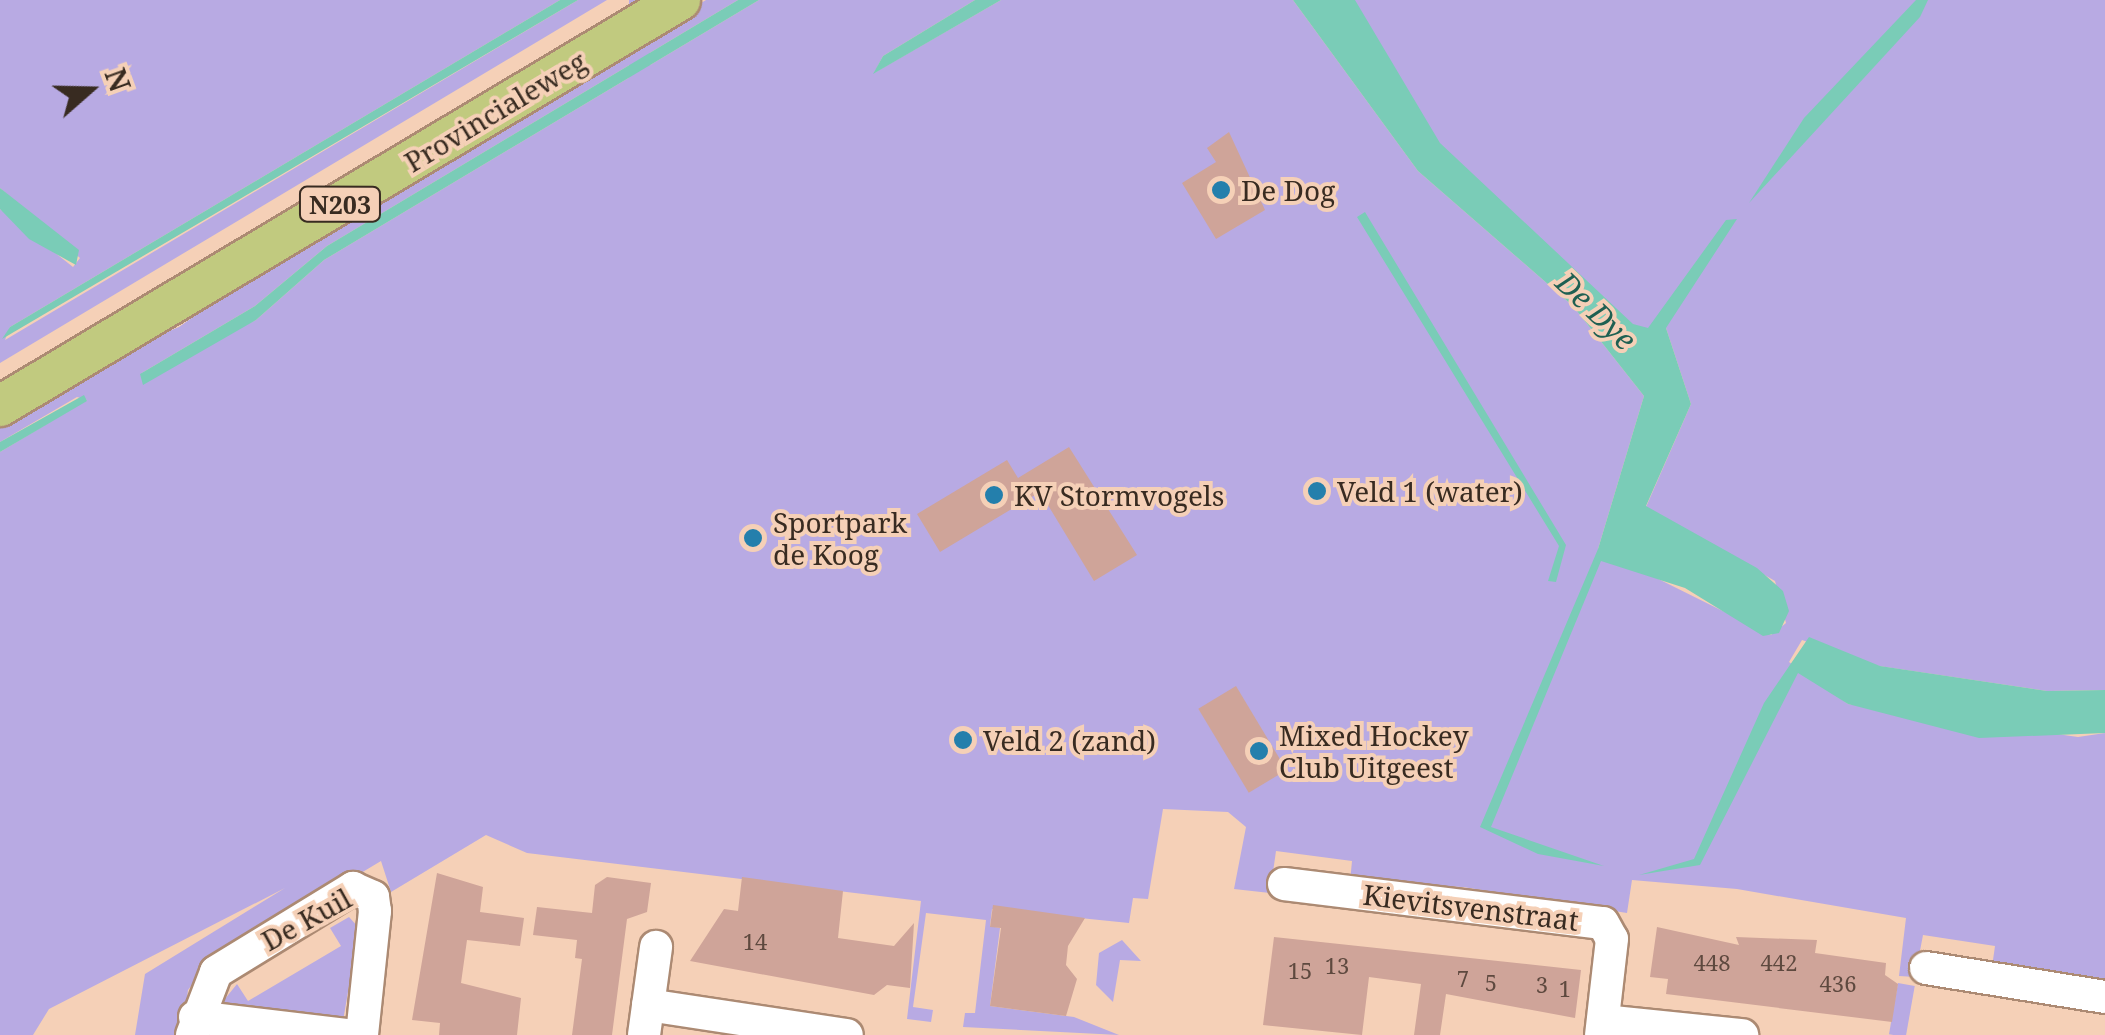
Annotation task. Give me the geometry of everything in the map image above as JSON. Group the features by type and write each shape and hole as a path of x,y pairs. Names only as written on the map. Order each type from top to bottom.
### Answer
{"main road":[{"name":"Provincialeweg","path":"0,406 680,0"}],"street":[{"name":"Kievitsvenstraat","path":"1284,884 1602,923 1612,939 1602,1028"},
{"name":"De Kuil","path":"346,1035 194,1026 216,972 363,889 375,911 362,1035"},
{"path":"656,947 646,1020 847,1035"},
{"path":"1926,968 2105,997"},
{"path":"1602,1028 1742,1035"}],"shaded area":[{"path":"0,0 560,0 10,327 5,340 578,0 607,0 0,363 0,209 73,267 80,258 0,188"},
{"path":"629,0 650,0 650,732 629,732"},
{"path":"706,0 738,0 327,246 255,306 140,374 256,320 324,260 759,0 975,0 883,56 874,73 1001,0 1293,0 1418,171 1573,306 1644,396 1598,549 1771,635 1786,623 1775,581 1646,507 1691,404 1666,328 1641,345 1397,126 1319,0 2105,0 2105,690 2047,691 1879,666 1802,640 1789,662 1848,704 2078,737 2105,733 2105,985 1992,967 1995,946 1923,935 1915,977 1899,976 1906,918 1737,889 1632,880 1627,913 1463,887 1350,882 1352,861 1276,851 1270,893 1234,889 1246,827 1228,812 1163,809 1148,899 1133,898 1129,923 992,909 990,926 1000,928 990,1006 1074,1017 1119,1035 963,1027 965,1013 975,1013 986,920 926,913 913,1007 933,1010 931,1022 907,1019 921,901 527,853 486,835 391,892 381,861 207,965 188,990 182,1035 135,1035 145,974 285,888 49,1009 33,1035 0,1035 0,452 87,400 77,397 0,442 0,421 112,354 179,327 294,246"},
{"path":"349,917 359,928 343,1021 220,1005 237,984 248,1001 341,946 330,928"},
{"path":"1122,940 1141,961 1120,960 1113,1002 1096,985 1099,953"},
{"path":"1898,983 1915,986 1906,1035 1889,1034"}],"water":[{"path":"560,0 578,0 2,339 10,327"},
{"path":"738,0 759,0 324,260 256,320 143,385 140,374 255,306 327,246"},
{"path":"975,0 1001,0 873,74 883,56"},
{"name":"De Dye","path":"1293,0 1355,0 1440,143 1633,324 1648,328 1726,220 1737,219 1666,328 1691,404 1646,506 1757,568 1783,591 1789,611 1779,633 1763,636 1685,588 1601,561 1491,827 1604,866 1538,854 1480,827 1598,549 1644,396 1573,306 1418,171"},
{"path":"1916,0 1928,0 1920,17 1749,203 1804,118"},
{"path":"0,188 79,250 76,265 29,239 0,209"},
{"path":"1365,212 1566,545 1556,582 1548,581 1559,546 1357,217"},
{"path":"84,395 87,401 0,452 0,442"},
{"path":"1809,637 1880,666 2047,691 2105,690 2105,733 1979,738 1848,704 1798,673 1700,865 1639,875 1694,859 1764,703"}],"building":[{"path":"1229,132 1265,210 1216,239 1182,183 1216,162 1207,148"},
{"path":"1069,447 1137,555 1094,581 1040,492 940,552 917,514 1007,460 1018,478"},
{"path":"1236,686 1286,770 1249,793 1198,709"},
{"path":"437,873 483,887 480,912 524,918 520,946 467,940 461,983 521,998 517,1035 439,1035 440,1023 412,1020"},
{"path":"607,877 651,883 647,912 627,919 612,1035 572,1035 582,959 575,958 577,940 533,935 537,907 592,913 595,885"},
{"path":"742,877 843,891 838,938 894,946 914,923 910,988 887,985 874,995 690,961 724,909 738,911"},
{"path":"993,905 1085,918 1068,946 1066,965 1077,979 1066,1016 990,1006 1001,928 990,927"},
{"path":"1657,927 1739,945 1736,937 1817,940 1815,953 1886,963 1885,975 1898,984 1892,1022 1666,994 1668,979 1650,977"},
{"path":"1274,937 1581,970 1575,1018 1446,994 1440,1035 1414,1035 1421,984 1369,977 1362,1035 1263,1025"}],"place":[{"name":"De Dog","path":"1221,190"},
{"name":"Veld 1 (water)","path":"1317,491"},
{"name":"KV Stormvogels","path":"994,495"},
{"name":"Sportpark de Koog","path":"753,538"},
{"name":"Veld 2 (zand)","path":"963,740"},
{"name":"Mixed Hockey Club Uitgeest","path":"1259,751"}]}
